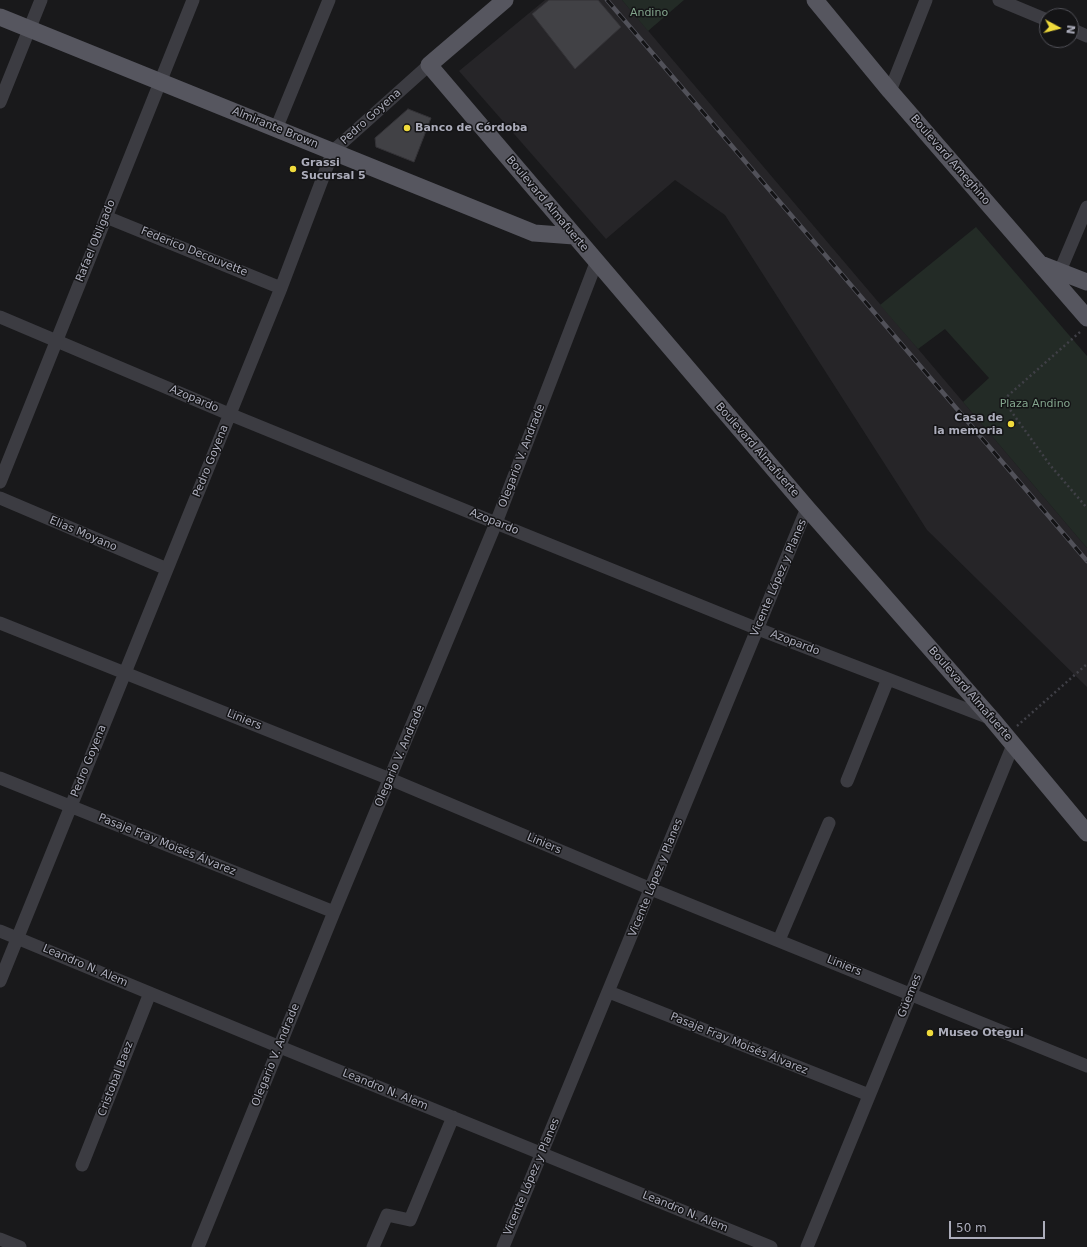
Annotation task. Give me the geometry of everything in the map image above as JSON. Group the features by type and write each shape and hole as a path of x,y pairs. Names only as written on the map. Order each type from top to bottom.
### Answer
{"main road":[{"name":"Pedro Goyena","path":"429,65 505,0"},
{"name":"Boulevard Ameghino","path":"815,0 890,91 1041,264 1084,325"},
{"name":"Almirante Brown","path":"0,17 534,232 574,236"},
{"name":"Boulevard Almafuerte","path":"429,65 596,263 992,719 1087,833"},
{"path":"1041,264 1087,282"}],"street":[{"path":"0,102 41,0"},
{"name":"Rafael Obligado","path":"0,482 194,0"},
{"path":"276,129 329,0"},
{"path":"890,91 926,0"},
{"path":"999,0 1039,17"},
{"name":"Pedro Goyena","path":"0,981 281,288 333,151 429,65"},
{"path":"1060,271 1087,207"},
{"name":"Federico Decouvette","path":"106,216 281,288"},
{"name":"Olegario V. Andrade","path":"198,1247 334,912 496,523 596,263"},
{"name":"Azopardo","path":"0,316 230,414 496,523 758,629 992,719"},
{"name":"Elias Moyano","path":"0,498 167,569"},
{"name":"Vicente López y Planes","path":"503,1247 808,508"},
{"name":"Liniers","path":"0,623 390,779 651,889 1087,1066"},
{"path":"847,781 888,679"},
{"name":"Güemes","path":"807,1247 911,994 1009,741"},
{"name":"Pasaje Fray Moisés Álvarez","path":"0,778 334,912"},
{"path":"779,940 829,823"},
{"name":"Leandro N. Alem","path":"0,931 771,1247"},
{"name":"Pasaje Fray Moisés Álvarez","path":"609,992 869,1095"},
{"name":"Cristobal Baez","path":"82,1165 150,993"},
{"path":"373,1247 387,1215 410,1220 453,1117"},
{"path":"0,1239 20,1247"}],"path":[{"path":"1084,325 1002,400 1050,465 1087,508"},
{"path":"1009,741 1057,690 1087,664"}],"shaded area":[{"path":"545,0 622,0 1087,548 1087,687 927,530 725,215 675,180 606,239 459,71"}],"green space":[{"name":"Andino","path":"622,0 684,0 648,31"},
{"name":"Plaza Andino","path":"976,227 1087,356 1087,548 963,402 989,378 945,329 918,349 880,305"}],"building":[{"path":"549,0 598,0 621,27 575,69 532,14"},
{"name":"Banco de Córdoba","path":"408,109 431,118 414,162 376,147 375,138"}],"railway":[{"path":"607,0 1087,561"}],"place":[{"name":"Banco de Córdoba","path":"407,128"},
{"name":"Grassi Sucursal 5","path":"293,169"},
{"name":"Casa de la memoria","path":"1011,424"},
{"name":"Museo Otegui","path":"930,1033"}]}
